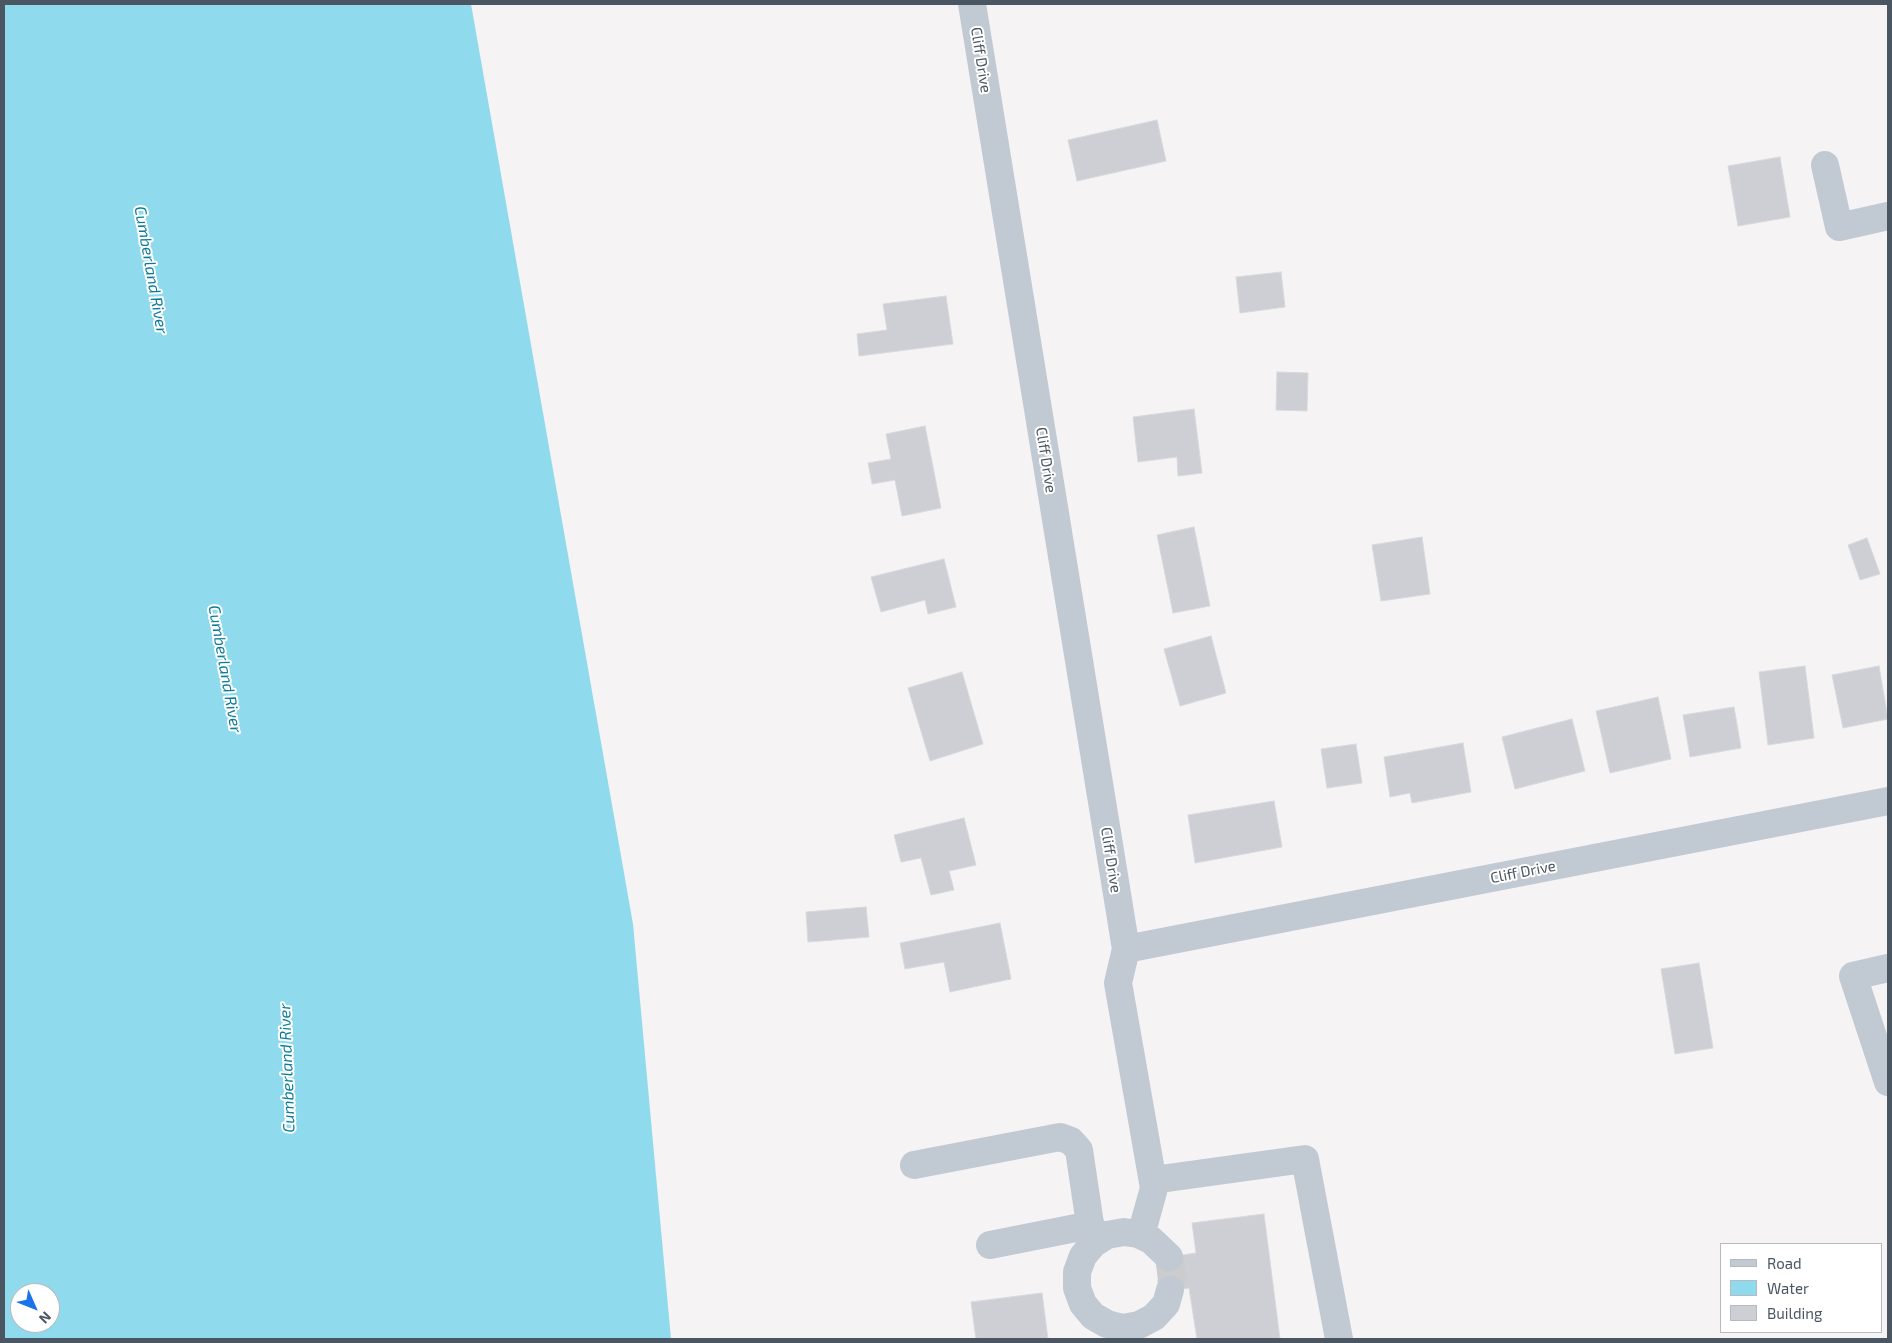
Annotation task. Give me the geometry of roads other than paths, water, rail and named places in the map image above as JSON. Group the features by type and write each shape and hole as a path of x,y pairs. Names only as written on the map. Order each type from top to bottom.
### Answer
{"street":[{"name":"Cliff Drive","path":"972,4 1126,949 1888,800"},
{"path":"1825,165 1838,227 1888,216"},
{"path":"1126,949 1118,983 1154,1188 1141,1235"},
{"path":"1888,968 1853,976 1888,1082"},
{"path":"914,1165 1060,1137 1072,1141 1079,1150 1092,1234 1077,1272 1077,1288 1083,1304 1093,1316 1107,1324 1123,1328 1140,1325 1154,1317 1166,1304 1170,1290"},
{"path":"1153,1180 1305,1159 1339,1339"},
{"path":"990,1245 1124,1232 1141,1235 1152,1240 1169,1257"}],"water":[{"name":"Cumberland River","path":"4,4 471,4 633,924 671,1339 4,1339"}],"tunnel":[{"path":"1169,1257 1172,1279 1170,1290"}]}
